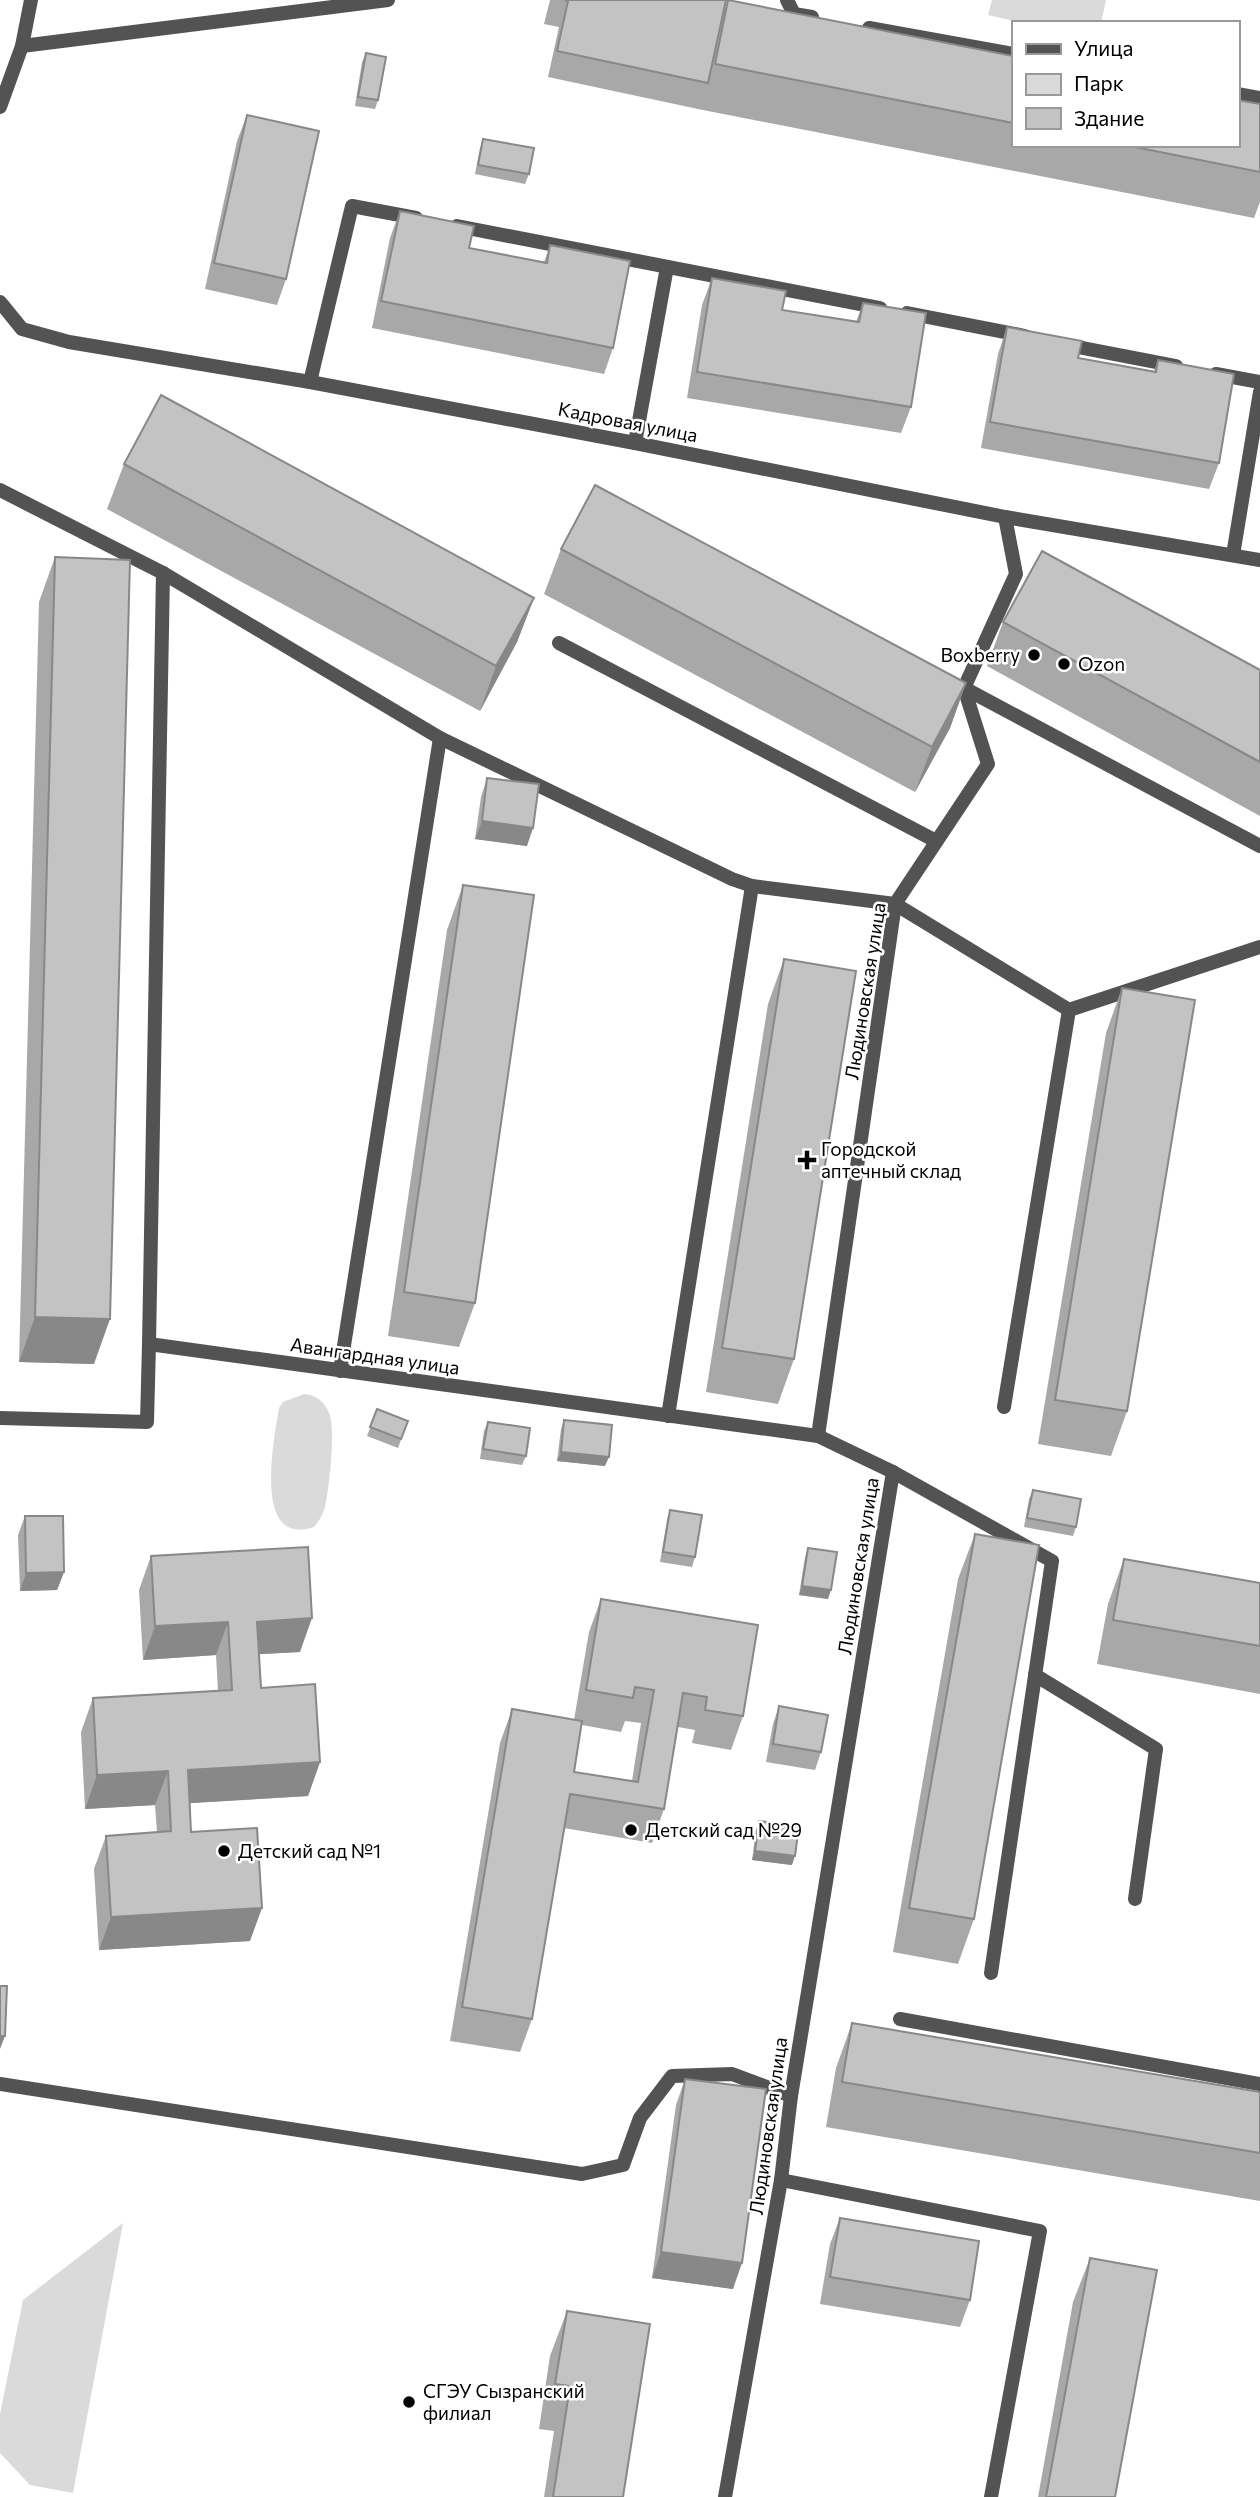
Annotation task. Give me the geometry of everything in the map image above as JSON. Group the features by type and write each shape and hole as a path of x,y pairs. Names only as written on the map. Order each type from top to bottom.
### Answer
{"street":[{"path":"0,107 22,46 31,0"},
{"path":"22,46 388,0"},
{"path":"787,0 794,14 822,19"},
{"path":"849,24 1012,54"},
{"path":"1239,94 1260,98"},
{"path":"310,382 352,206 1260,382"},
{"path":"635,443 667,267"},
{"name":"Кадровая улица","path":"0,302 22,329 69,342 310,382 1005,517 1260,561"},
{"path":"1233,555 1260,392"},
{"path":"0,490 163,573 440,737 732,879 752,886 895,904 1069,1010 1260,947"},
{"path":"1005,517 1016,574 964,688 1260,846"},
{"path":"0,1419 147,1422 163,573"},
{"path":"559,643 936,841"},
{"name":"Людиновская улица","path":"725,2497 781,2180 790,2096 893,1472 818,1436 895,904 988,764 964,688"},
{"path":"340,1371 440,737"},
{"path":"668,1416 752,886"},
{"path":"1004,1407 1069,1010"},
{"name":"Авангардная улица","path":"149,1344 818,1436"},
{"path":"893,1472 1052,1560 991,1973"},
{"path":"1035,1675 1156,1749 1135,1899"},
{"path":"900,2019 1260,2084"},
{"path":"0,2084 582,2174 623,2165 640,2118 672,2076 732,2074 790,2096"},
{"path":"781,2180 1040,2231 991,2497"}],"green space":[{"path":"992,0 1106,0 1101,21 1014,21 988,15"},
{"path":"304,1394 320,1400 329,1413 332,1432 331,1459 327,1499 322,1515 314,1527 294,1529 282,1522 274,1507 272,1465 279,1408 283,1402"},
{"path":"123,2223 73,2493 30,2485 0,2453 0,2414 23,2300"}],"building":[{"path":"565,0 726,0 708,83 557,51 568,1"},
{"path":"728,0 1012,56 1012,123 715,64"},
{"path":"366,53 386,57 378,100 358,97"},
{"path":"1239,100 1260,104 1260,172 1135,147 1239,147"},
{"path":"247,115 319,131 286,279 214,263"},
{"path":"483,139 534,148 529,174 478,165"},
{"path":"400,211 474,226 469,248 547,263 550,245 630,261 613,348 381,301"},
{"path":"712,278 786,291 782,310 859,322 863,303 926,313 911,407 697,372"},
{"path":"1007,327 1082,341 1078,358 1156,372 1158,360 1234,374 1219,463 990,422"},
{"path":"161,395 534,598 496,666 124,464"},
{"path":"595,485 966,683 932,747 561,549"},
{"path":"1042,551 1260,670 1260,762 1003,622"},
{"path":"55,557 130,560 110,1319 35,1317"},
{"path":"487,778 539,784 533,828 482,821"},
{"path":"463,885 534,895 475,1303 404,1292"},
{"path":"784,959 856,971 794,1359 722,1348"},
{"path":"1122,988 1195,1000 1127,1411 1055,1400"},
{"path":"377,1409 408,1421 401,1439 370,1427"},
{"path":"564,1420 612,1425 609,1457 561,1452"},
{"path":"488,1422 530,1428 526,1456 483,1449"},
{"path":"1033,1490 1081,1499 1076,1527 1027,1518"},
{"path":"670,1510 702,1515 695,1557 663,1552"},
{"path":"25,1516 63,1516 64,1572 26,1573"},
{"path":"975,1534 1039,1545 974,1919 909,1908"},
{"path":"308,1547 312,1618 257,1622 261,1688 315,1684 320,1762 188,1770 191,1832 257,1828 262,1908 111,1917 106,1836 171,1831 168,1771 97,1775 93,1698 232,1690 228,1622 155,1626 151,1556"},
{"path":"808,1548 837,1552 831,1590 802,1586"},
{"path":"1124,1559 1260,1583 1260,1646 1113,1620"},
{"path":"601,1599 758,1625 743,1716 705,1710 707,1697 683,1693 664,1809 570,1794 532,2019 462,2007 512,1709 582,1721 574,1772 638,1782 654,1690 635,1687 633,1698 586,1690"},
{"path":"779,1706 828,1715 821,1752 773,1744"},
{"path":"759,1821 799,1826 795,1856 755,1851"},
{"path":"0,1986 7,1986 5,2036 0,2036"},
{"path":"852,2023 1260,2092 1260,2153 842,2082"},
{"path":"685,2079 766,2089 742,2263 661,2252"},
{"path":"840,2218 979,2241 970,2300 830,2277"},
{"path":"1090,2258 1157,2270 1115,2497 1046,2497"},
{"path":"567,2311 650,2324 623,2497 553,2497 570,2386 555,2384"}],"place":[{"name":"Boxberry","path":"1034,655"},
{"name":"Ozon","path":"1064,664"},
{"name":"Городской аптечный склад","path":"807,1160"},
{"name":"Детский сад №29","path":"631,1830"},
{"name":"Детский сад №1","path":"224,1851"},
{"name":"СГЭУ Сызранский филиал","path":"409,2402"}]}
